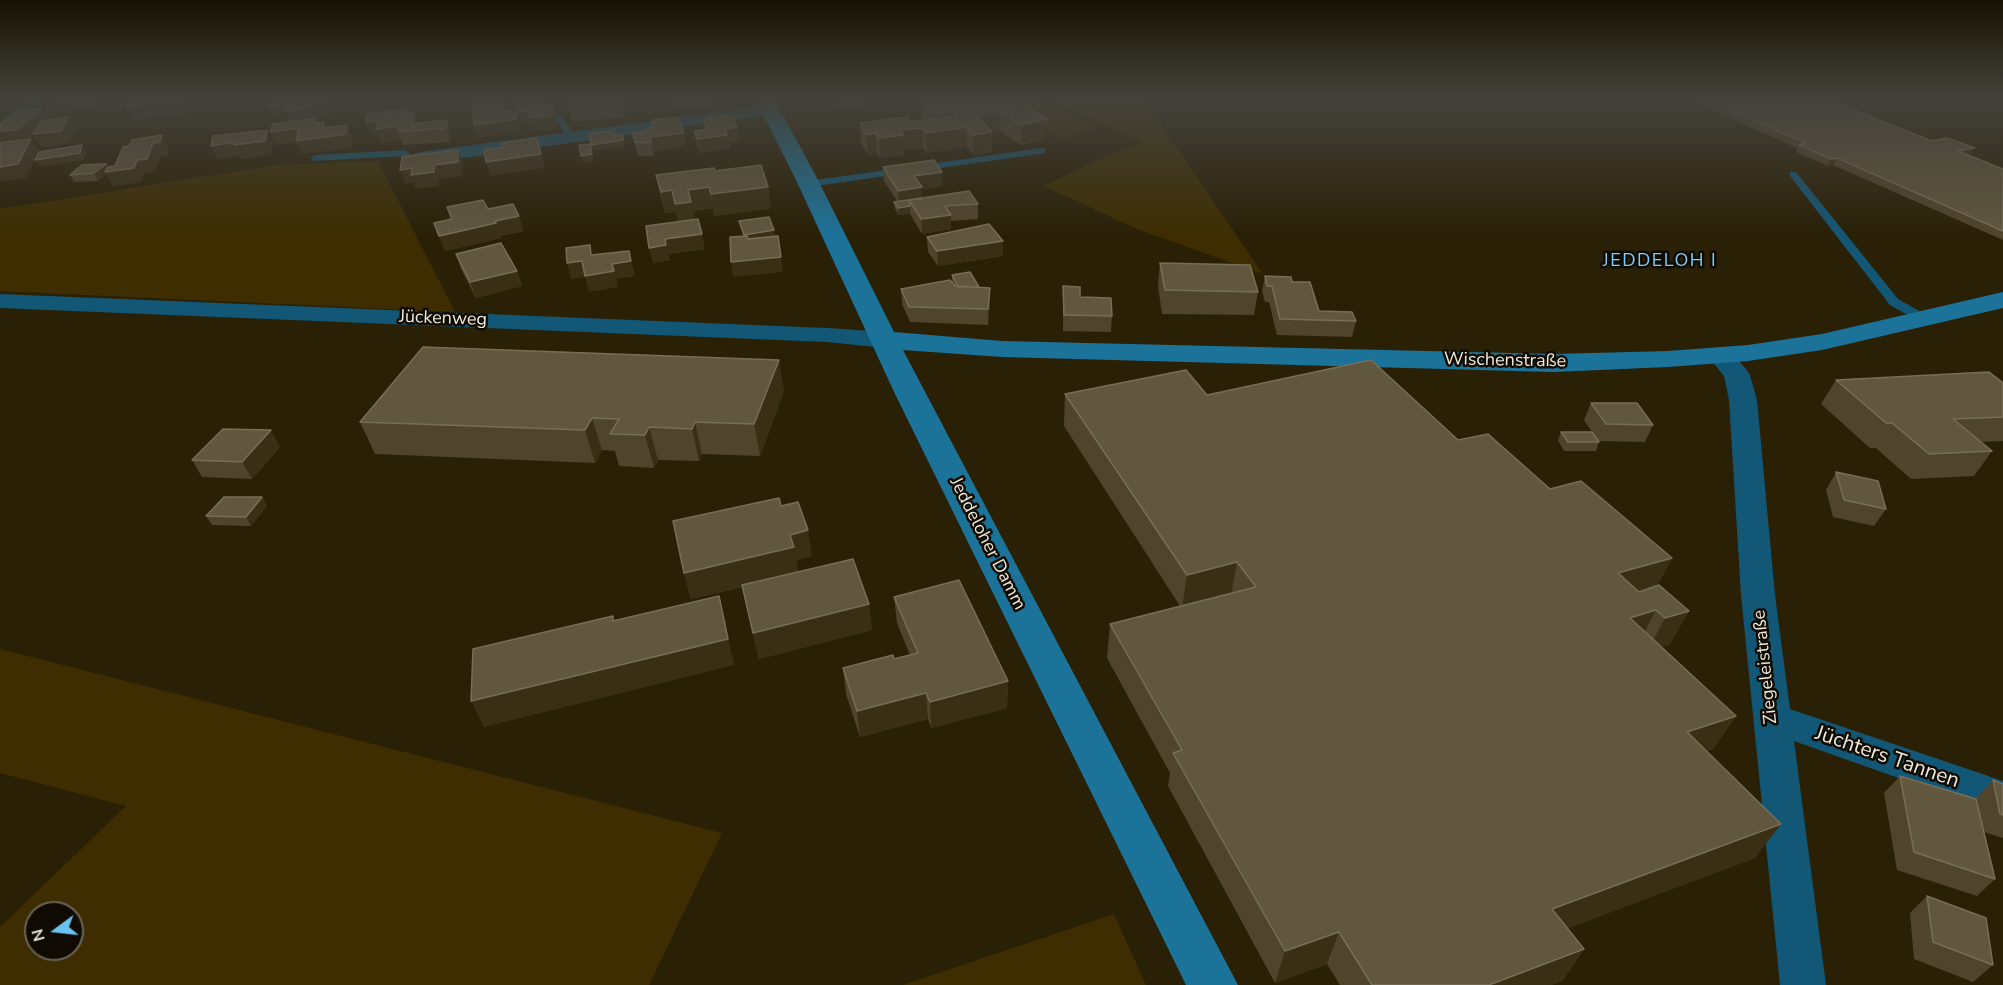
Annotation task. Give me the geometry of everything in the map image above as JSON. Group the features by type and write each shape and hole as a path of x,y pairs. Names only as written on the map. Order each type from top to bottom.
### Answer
{"main road":[{"name":"Jeddeloher Damm","path":"789,146 892,356 1213,985"},
{"name":"Wischenstraße","path":"892,356 1002,350 1554,363 1668,359 1822,342 2003,300"}],"street":[{"path":"411,160 508,146"},
{"name":"Jückenweg","path":"0,300 815,334 892,356"},
{"name":"Ziegeleistraße","path":"1720,355 1737,375 1743,400 1758,595 1803,985"},
{"name":"Jüchters Tannen","path":"1772,718 2003,798"}],"lane":[{"path":"809,184 1042,151"},
{"path":"315,158 405,153 411,160"},
{"path":"1792,174 1840,231 1894,302 1924,319"}],"shaded area":[{"path":"1135,146 1175,146 1263,274 1137,229 1044,186 1095,161"},
{"path":"378,161 455,312 0,291 0,209 277,165"},
{"path":"0,649 722,833 649,985 0,985 0,927 24,904 24,961 84,961 84,901 27,901 126,806 0,773"},
{"path":"1114,914 1146,985 903,985"}],"building":[{"path":"0,146 27,146 18,164 0,167"},
{"path":"82,146 80,153 35,160 39,152"},
{"path":"152,146 147,159 137,160 134,168 105,172 108,167 115,166 123,147"},
{"path":"539,146 541,154 486,162 484,150"},
{"path":"579,146 590,146 592,154 581,156"},
{"path":"1801,146 1969,146 1975,148 1958,151 2003,169 2003,231 1837,158 1831,159"},
{"path":"458,150 458,162 434,165 434,172 411,175 412,168 400,170 402,157"},
{"path":"934,160 942,172 914,176 922,187 898,191 883,167"},
{"path":"106,164 94,173 70,175 82,165"},
{"path":"761,165 768,187 711,194 709,187 688,190 691,202 675,204 672,190 661,192 656,175 714,168 715,171"},
{"path":"969,191 978,204 945,206 951,215 921,219 909,200"},
{"path":"921,198 909,200 910,206 898,208 894,202"},
{"path":"483,200 488,209 513,204 519,216 439,236 434,223 452,219 447,207"},
{"path":"769,217 774,230 744,235 739,221"},
{"path":"698,219 702,234 665,239 666,245 649,248 646,226"},
{"path":"989,224 1003,241 937,251 927,237"},
{"path":"747,236 748,239 778,236 781,257 731,262 730,237"},
{"path":"501,243 517,271 470,282 456,254"},
{"path":"590,245 591,255 629,251 631,261 612,264 614,271 585,276 582,261 567,263 566,248"},
{"path":"1160,263 1250,265 1258,292 1165,290"},
{"path":"970,272 979,287 958,287 952,275"},
{"path":"1265,276 1291,277 1292,282 1310,282 1319,311 1352,312 1356,321 1280,319 1272,286 1267,286"},
{"path":"950,280 955,286 990,288 988,309 909,307 901,289"},
{"path":"1063,286 1080,287 1080,297 1111,298 1112,316 1064,315"},
{"path":"423,347 779,360 754,424 695,422 692,429 649,427 645,435 610,434 619,419 592,418 585,430 360,422"},
{"path":"1371,360 1458,440 1488,434 1550,489 1581,481 1672,558 1618,573 1639,592 1659,585 1689,611 1665,618 1656,610 1630,618 1736,716 1687,732 1781,824 1552,909 1584,949 1489,985 1372,985 1339,932 1285,951 1173,753 1182,750 1110,624 1256,587 1237,562 1187,575 1065,394 1186,370 1207,395"},
{"path":"1989,372 2003,383 2003,417 1953,419 1992,451 1929,454 1892,423 1886,423 1836,380"},
{"path":"1591,403 1637,403 1653,425 1606,424"},
{"path":"223,429 271,430 242,462 192,460"},
{"path":"1561,432 1592,432 1599,442 1568,442"},
{"path":"1836,472 1878,481 1886,509 1844,500"},
{"path":"224,497 262,497 246,517 206,516"},
{"path":"779,498 781,506 798,502 808,530 790,535 794,547 684,573 673,521"},
{"path":"853,559 869,604 753,633 742,585"},
{"path":"959,580 1008,681 930,702 926,693 857,711 843,668 893,655 894,659 918,653 894,597"},
{"path":"719,596 728,639 471,701 473,649 613,616 613,621"},
{"path":"1900,776 1976,799 1995,879 1914,852"},
{"path":"1993,780 2003,784 2003,815 2000,814"},
{"path":"1927,896 1986,918 1993,965 1933,942"}],"district":[{"name":"JEDDELOH I","path":"1660,262"}]}
